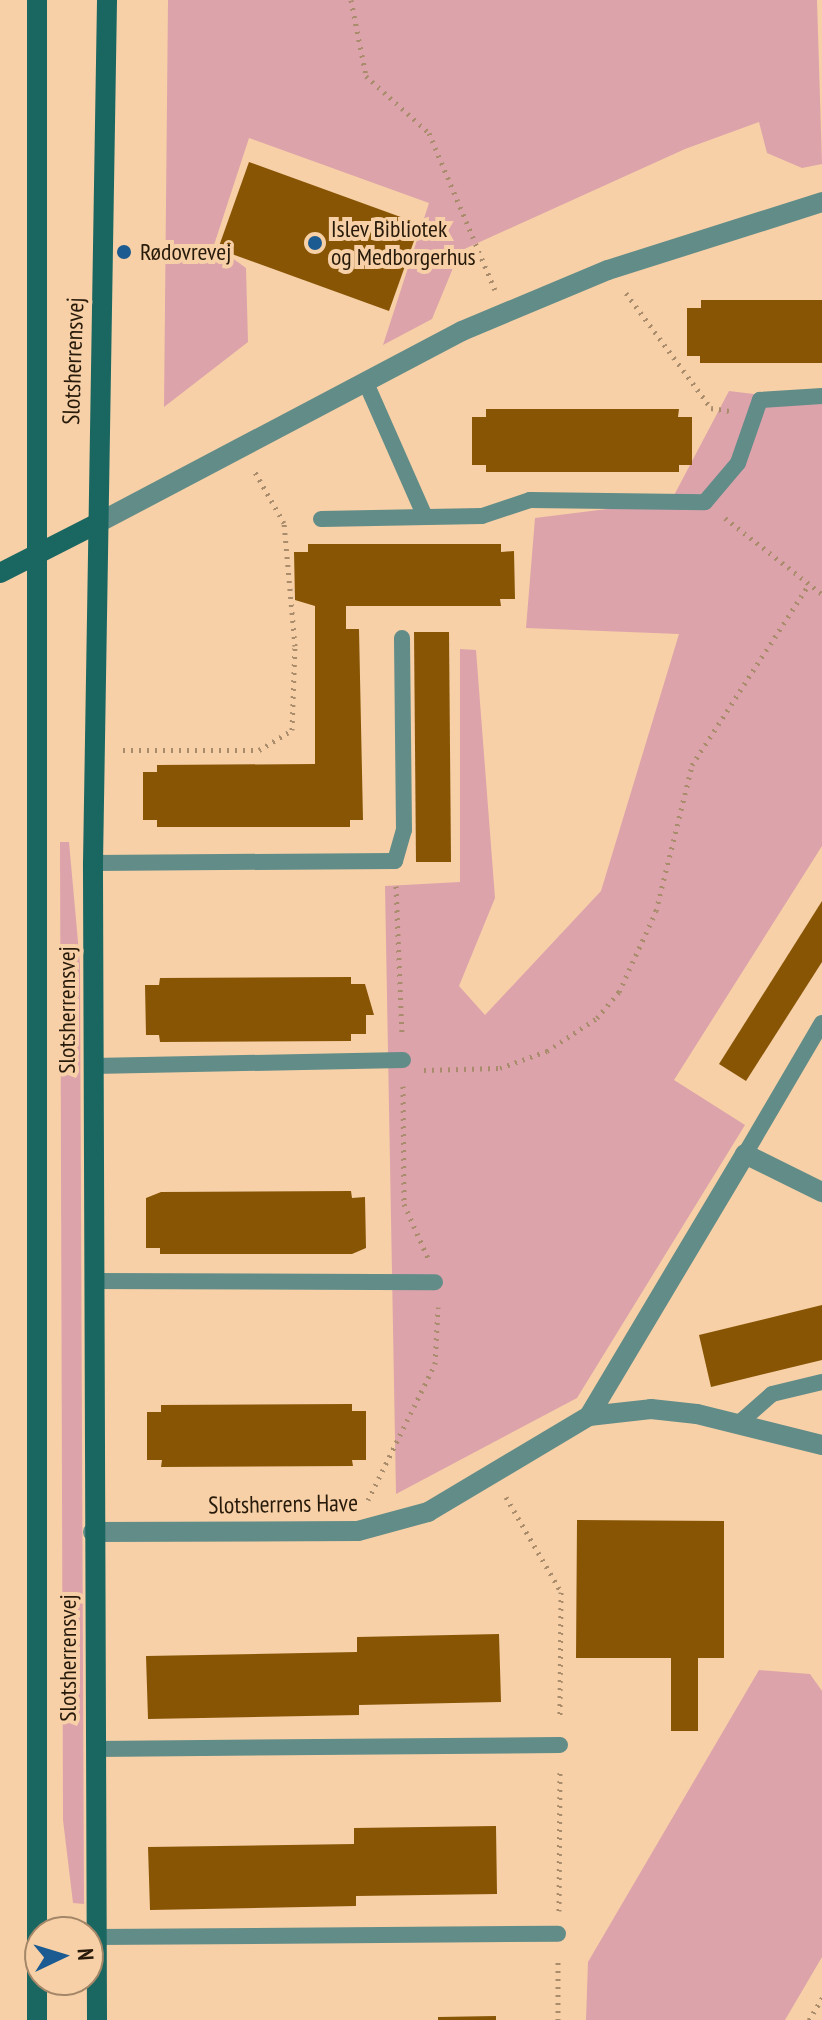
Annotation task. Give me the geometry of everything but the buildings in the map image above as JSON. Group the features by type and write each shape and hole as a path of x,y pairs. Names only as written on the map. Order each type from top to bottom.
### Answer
{"street":[{"name":"Slotsherrensvej","path":"37,0 34,551 37,2020"},
{"name":"Slotsherrensvej","path":"96,1916 93,863 96,524 107,0"},
{"path":"0,573 34,551 96,524 241,451 504,313 608,270 822,202"},
{"path":"745,1154 822,1192"},
{"name":"Slotsherrens Have","path":"589,1416 745,1154"},
{"name":"Slotsherrens Have","path":"93,1532 358,1531 428,1512 589,1416 651,1409 738,1424 822,1445"},
{"name":"Slotsherrensvej","path":"97,1996 97,2020"}],"lane":[{"path":"366,383 425,517"},
{"path":"321,519 482,516 530,500 705,502 738,463 760,400 822,396"},
{"path":"93,863 395,861 404,830 402,638"},
{"path":"745,1154 822,1023"},
{"path":"93,1066 403,1060"},
{"path":"93,1281 435,1282"},
{"path":"738,1424 772,1394 822,1382"},
{"path":"95,1749 560,1745"},
{"path":"104,1937 558,1934"}],"path":[{"path":"351,0 366,76 429,133 504,313"},
{"path":"608,270 711,408 755,414"},
{"path":"94,750 259,750 292,730 295,646 284,523 241,451"},
{"path":"705,502 822,594"},
{"path":"403,1060 411,1070 500,1068 547,1051 604,1009 656,911 692,765 809,584"},
{"path":"358,1531 382,1462 435,1364 435,1282 404,1204 403,1060 395,861"},
{"path":"809,2020 822,1998"}],"shaded area":[{"path":"168,0 817,0 822,164 802,168 767,153 759,122 685,149 460,251 432,319 383,345 429,203 249,138 214,245 246,268 248,342 164,407"},
{"path":"729,391 822,402 822,846 674,1080 745,1125 577,1398 396,1494 385,886 460,882 460,649 476,650 495,898 459,986 485,1015 601,891 679,634 526,628 535,518 671,501"},
{"path":"60,842 69,842 80,964 84,1904 73,1903 63,1820"},
{"path":"759,1670 810,1674 822,1691 822,1957 785,2020 586,2020 588,1962"}],"place":[{"name":"Islev Bibliotek og Medborgerhus","path":"315,243"},
{"name":"Rødovrevej","path":"124,252"}]}
